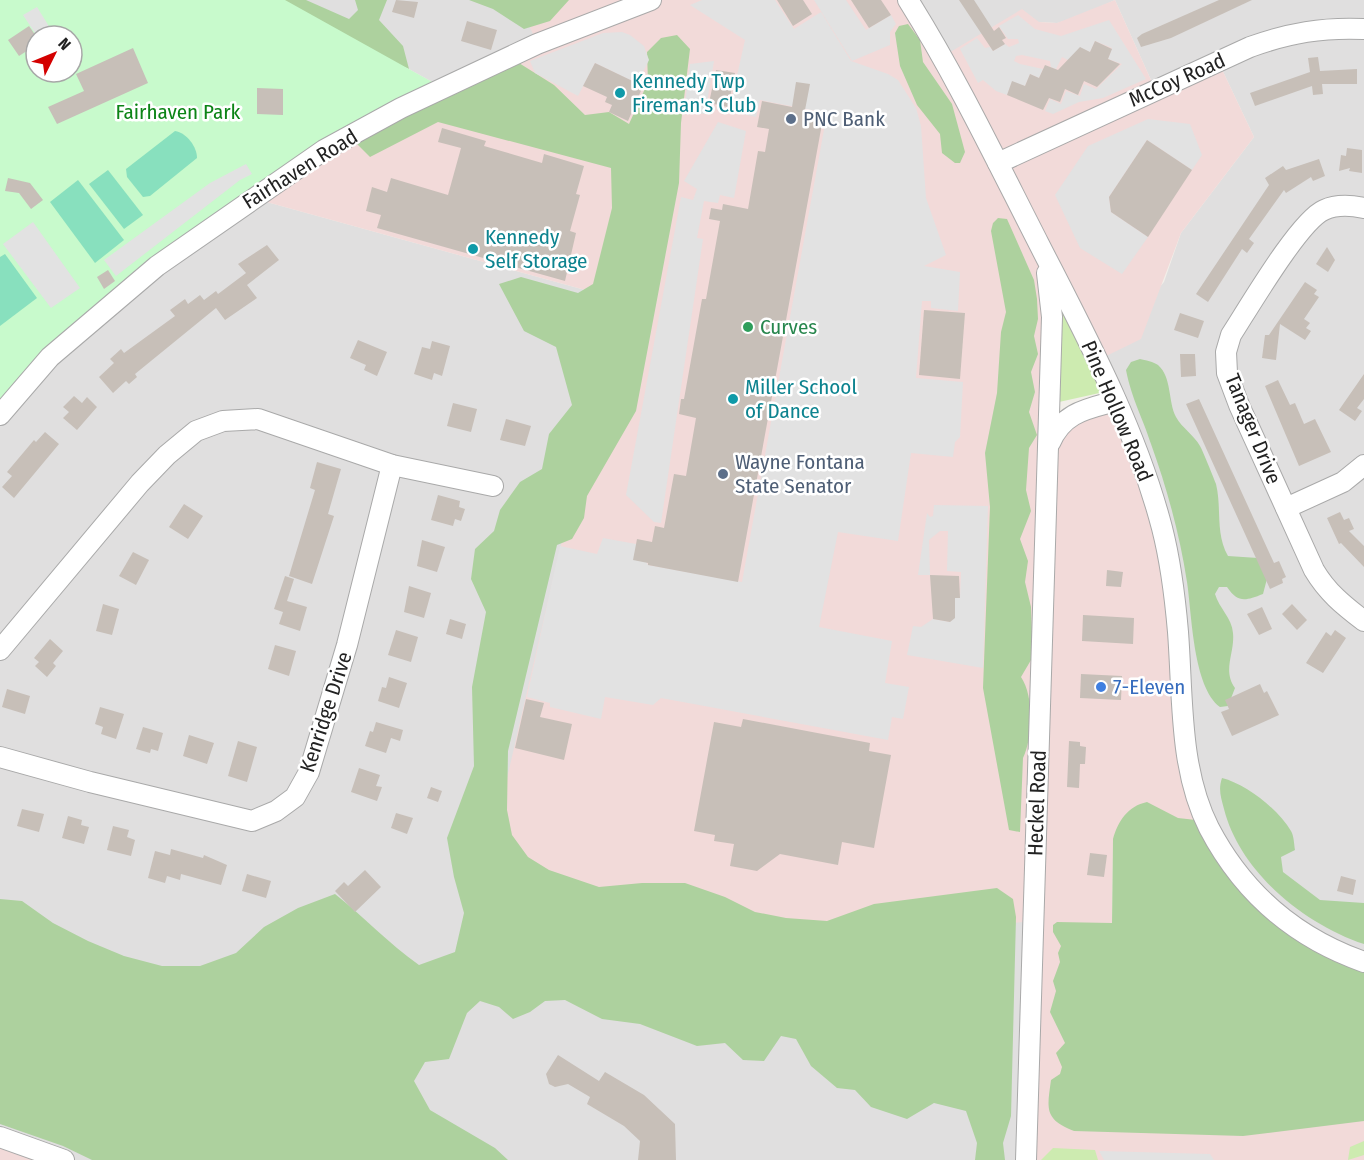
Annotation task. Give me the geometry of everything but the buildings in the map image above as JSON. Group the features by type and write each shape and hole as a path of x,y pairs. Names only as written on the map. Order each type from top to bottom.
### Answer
{"street":[{"name":"Fairhaven Road","path":"0,415 50,357 157,266 324,150 401,108 537,44 651,0"},
{"name":"Pine Hollow Road","path":"908,0 932,37 998,163 1116,401 1142,459 1172,575 1186,748 1194,787 1208,825 1229,863 1284,922 1338,953 1364,962"},
{"name":"McCoy Road","path":"998,163 1250,47 1285,35 1329,27 1364,29"},
{"name":"Tanager Drive","path":"1364,208 1347,204 1323,210 1305,225 1231,335 1226,351 1227,373 1239,405 1325,588 1338,602 1364,621"},
{"name":"Heckel Road","path":"1026,1160 1052,317 1044,254"},
{"path":"1049,445 1055,432 1070,416 1116,401"},
{"path":"0,650 140,483 196,431 223,421 258,418 392,465 493,486"},
{"name":"Kenridge Drive","path":"0,757 90,782 252,821 276,811 295,797 309,772 347,645 392,465"},
{"path":"1286,508 1343,482 1364,465"},
{"path":"0,1137 64,1160"}],"shaded area":[{"path":"285,0 534,0 537,44 443,88"},
{"path":"534,0 908,0 942,57 1022,9 1039,22 1057,23 1115,0 1155,89 1218,61 1254,137 1181,233 1141,339 1098,360 1045,257 1055,432 1116,401 1162,529 1182,701 1208,825 1113,839 1112,924 1364,980 1364,1160 1026,1160 1032,921 813,944 486,869 618,299 252,198 537,43 523,12"},
{"path":"702,0 775,0 794,29 821,12 851,61 888,74 898,80 916,108 921,126 926,198 946,255 924,266 960,272 958,311 931,308 931,301 922,301 916,378 963,382 960,437 955,442 953,457 911,453 898,541 838,532 819,627 892,641 885,683 909,687 903,719 892,717 888,740 661,698 653,705 605,697 601,719 550,707 550,703 527,697 560,546 597,554 603,538 636,544 648,565 742,582 827,113 760,100 756,117 729,111 745,40 690,5"},
{"path":"814,0 846,0 866,30 891,15 896,24 890,32 890,45 852,61"},
{"path":"908,0 1115,0 1074,19 1057,23 1039,22 942,57"},
{"path":"1115,0 1364,0 1364,962 1284,922 1208,825 1098,360 1164,282 1181,233 1254,137 1218,61 1155,89"},
{"path":"37,7 48,24 29,24 23,15"},
{"path":"1018,15 1035,29 1061,36 1109,20 1146,79 1103,98 1079,102 1053,114 1045,111 1050,99 1061,104 1066,91 1080,96 1084,84 1096,89 1122,64 1108,59 1112,48 1095,41 1090,52 1080,48 1068,60 1062,57 1056,69 1051,67 1050,61 1022,55 1016,56 1014,61 1020,64 1043,69 1039,78 1030,74 1025,86 1012,82 1007,95 996,91 983,80 978,83 960,49 977,38 985,48 990,47 993,51 1005,44 1009,47 1019,43 1018,39 1008,39 999,26"},
{"path":"622,32 644,46 649,60 640,78 632,75 630,80 595,63 578,96 535,73 530,61 603,33"},
{"path":"714,61 705,114 684,111 690,64"},
{"path":"1148,119 1190,124 1202,155 1192,170 1147,140 1109,197 1111,212 1148,237 1122,274 1080,248 1055,195 1088,146"},
{"path":"718,122 746,131 734,198 720,195 718,203 704,201 697,238 703,239 661,523 654,522 626,495 681,197 693,200 697,189 684,181"},
{"path":"246,164 252,174 240,180 116,276 104,260 210,183"},
{"path":"252,198 618,299 1033,921 1026,1160 64,1160 0,1137 0,415 50,357"},
{"path":"33,222 80,288 51,308 3,244"},
{"path":"934,505 988,506 983,668 907,655 913,626 921,627 933,619 950,622 955,617 955,598 960,598 961,572 947,571 948,531 940,531 929,540 930,575 918,575 927,513 930,517 933,516"},
{"path":"0,1137 64,1160 0,1160"},
{"path":"1099,1151 1210,1154 1214,1160 1104,1160"}],"green space":[{"name":"Fairhaven Park","path":"0,0 285,0 443,88 401,108 157,266 0,415"},
{"path":"246,0 306,0 349,19 358,10 355,0 387,0 379,20 403,46 409,69"},
{"path":"469,0 569,0 550,21 524,29 493,9"},
{"path":"908,24 920,40 923,62 952,104 965,152 960,163 955,163 942,153 940,134 917,105 900,66 895,33 899,26"},
{"path":"677,35 690,49 681,123 679,183 636,411 587,496 584,518 572,539 557,545 508,751 507,810 512,835 528,857 549,870 599,887 642,883 685,883 725,897 755,912 786,918 827,921 874,904 997,888 1013,899 1016,917 1011,1116 1003,1143 1005,1160 975,1160 977,1143 966,1111 934,1103 907,1119 871,1107 855,1090 837,1088 811,1066 796,1039 781,1036 764,1061 743,1060 725,1043 697,1046 640,1024 602,1019 565,1000 545,1001 530,1012 513,1019 499,1007 480,1001 467,1013 449,1059 425,1062 414,1081 430,1110 495,1148 508,1160 92,1160 63,1146 0,1124 0,899 22,901 53,923 88,941 124,956 162,966 200,966 236,953 264,927 298,908 335,894 419,965 455,952 464,913 447,838 474,766 472,687 486,612 471,579 475,549 494,531 500,510 520,482 542,469 549,434 572,405 556,347 524,331 499,284 521,277 578,293 593,284 612,208 611,168 438,122 370,157 351,138 511,58 554,85 585,115 609,112 629,124 648,82 647,52 661,38"},
{"path":"175,131 191,141 197,158 150,196 143,197 127,177 126,169"},
{"path":"108,170 143,215 124,229 89,184"},
{"path":"78,180 124,240 95,263 50,202"},
{"path":"998,218 1007,219 1034,280 1038,319 1034,336 1038,354 1031,372 1035,392 1029,412 1037,435 1029,448 1026,490 1031,511 1020,539 1028,561 1025,582 1031,607 1032,636 1031,660 1021,677 1028,695 1031,717 1029,739 1023,758 1020,832 1009,830 983,688 990,507 985,453 997,393 1001,332 1006,312 991,231 993,223"},
{"path":"5,254 37,298 0,326 0,257"},
{"path":"1062,310 1104,392 1059,402"},
{"path":"1140,359 1156,364 1162,370 1166,376 1176,417 1197,442 1203,453 1216,484 1221,539 1228,556 1258,558 1268,575 1263,594 1242,599 1235,596 1227,587 1219,587 1215,594 1233,633 1229,675 1235,688 1228,706 1220,707 1211,697 1199,667 1177,530 1148,434 1128,381 1126,370 1131,362"},
{"path":"1222,778 1261,798 1278,814 1291,831 1295,850 1281,857 1283,872 1320,900 1364,903 1364,944 1341,935 1298,909 1260,874 1244,854 1232,832 1221,797"},
{"path":"1147,802 1178,818 1196,820 1249,889 1364,966 1364,1121 1243,1136 1074,1131 1064,1127 1052,1117 1049,1106 1051,1080 1060,1074 1062,1067 1056,1053 1065,1043 1050,1012 1056,991 1053,981 1060,962 1058,953 1061,946 1053,932 1053,925 1057,922 1112,923 1113,839 1125,815 1134,807"},
{"path":"1364,1141 1364,1155 1348,1160 1350,1147"},
{"path":"1053,1148 1095,1150 1098,1160 1041,1160"}],"place":[{"name":"Kennedy Twp Fireman's Club","path":"620,93"},
{"name":"PNC Bank","path":"791,119"},
{"name":"Kennedy Self Storage","path":"473,249"},
{"name":"Curves","path":"748,327"},
{"name":"Miller School of Dance","path":"733,399"},
{"name":"Wayne Fontana State Senator","path":"723,474"},
{"name":"7-Eleven","path":"1101,687"}]}
